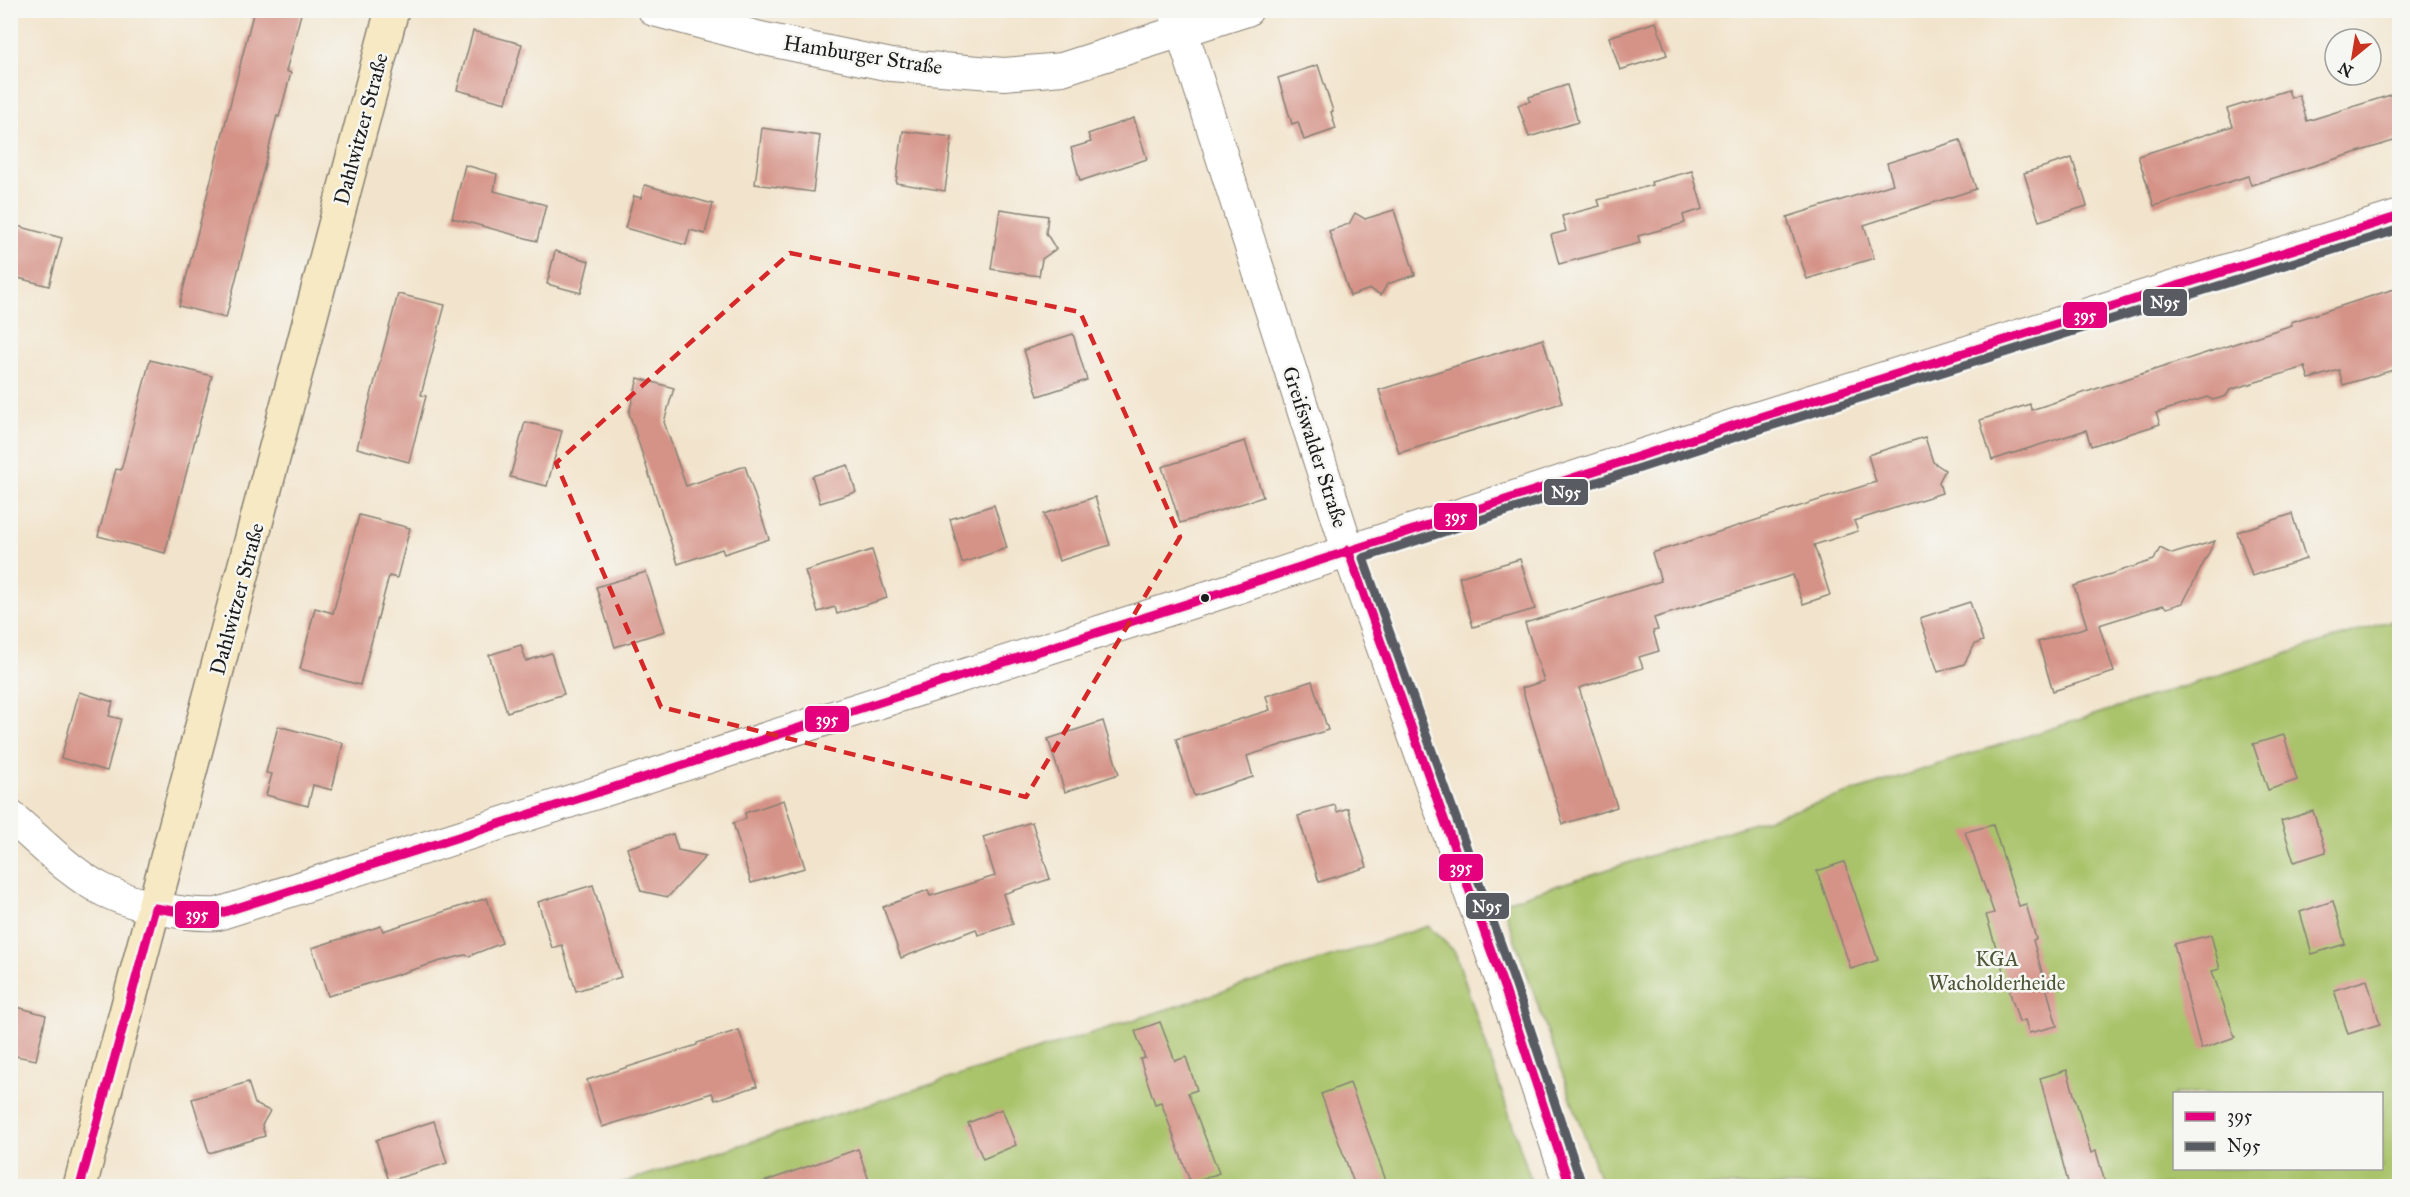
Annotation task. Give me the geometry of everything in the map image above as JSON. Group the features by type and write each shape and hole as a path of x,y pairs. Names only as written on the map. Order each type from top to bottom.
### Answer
{"main road":[{"name":"Dahlwitzer Straße","path":"80,1186 392,10"}],"street":[{"name":"Hamburger Straße","path":"654,10 760,38 891,64 1004,74 1062,69 1178,21 1247,10"},
{"name":"Greifswalder Straße","path":"1178,21 1348,550 1505,990 1570,1186"},
{"path":"10,816 80,875 106,892 155,908 199,915 218,914 1194,602 1744,422 2400,216"}],"highlighted area":[{"path":"790,253 1080,312 1180,537 1026,797 661,707 556,463"}],"green space":[{"name":"KGA Wacholderheide","path":"2399,618 2399,1186 1602,1186 1502,903"},
{"path":"1428,926 1455,952 1533,1186 612,1186"}],"building":[{"path":"254,10 302,10 286,71 291,73 279,117 277,116 226,318 179,306"},
{"path":"1656,22 1667,55 1620,70 1609,37"},
{"path":"473,31 522,44 506,103 457,90"},
{"path":"1318,65 1333,111 1331,112 1336,129 1304,140 1298,122 1292,124 1278,78"},
{"path":"1567,85 1578,122 1529,137 1518,105 1530,101 1529,97"},
{"path":"2288,90 2291,98 2299,95 2307,121 2400,92 2400,139 2251,185 2248,176 2154,206 2138,156 2233,126 2227,109"},
{"path":"1134,118 1147,159 1080,181 1071,148 1091,142 1088,134"},
{"path":"762,128 820,136 813,192 755,184"},
{"path":"903,131 952,137 945,191 896,183"},
{"path":"1960,140 1976,189 1864,225 1874,258 1807,279 1787,217 1893,184 1887,163"},
{"path":"2072,158 2087,206 2039,221 2024,173"},
{"path":"465,165 497,174 494,191 546,205 537,241 452,218"},
{"path":"1692,171 1703,209 1683,215 1685,223 1638,236 1640,243 1559,264 1551,235 1566,231 1562,216 1600,206 1598,200"},
{"path":"645,185 713,204 705,234 690,230 686,245 625,228 634,196 641,198"},
{"path":"1000,209 1048,216 1046,233 1056,249 1042,259 1039,276 991,269"},
{"path":"1394,210 1415,275 1387,284 1381,295 1370,289 1350,296 1329,231 1349,224 1355,213 1365,219"},
{"path":"10,224 62,238 49,286 10,276"},
{"path":"555,251 589,261 581,293 547,284"},
{"path":"2400,287 2400,368 2343,385 2339,370 2309,379 2305,367 2230,390 2226,396 2213,400 2207,397 2156,413 2160,424 2091,446 2086,430 1992,460 1980,420 2030,404 2031,410 2292,325 2291,322"},
{"path":"398,294 445,305 421,395 426,396 409,462 357,448"},
{"path":"1073,334 1087,380 1038,396 1024,350"},
{"path":"1543,339 1562,403 1399,453 1379,390"},
{"path":"150,360 212,376 165,553 98,536 116,469 121,470"},
{"path":"638,378 674,388 664,422 686,486 745,466 769,539 724,554 722,549 678,564 629,413"},
{"path":"525,422 562,431 547,486 510,477"},
{"path":"1925,437 1933,462 1945,470 1939,482 1942,493 1854,521 1858,531 1814,545 1830,595 1803,604 1793,575 1654,618 1658,630 1653,631 1659,651 1639,657 1643,668 1579,688 1617,807 1563,824 1522,688 1544,681 1525,623 1661,581 1652,553 1876,482 1868,455"},
{"path":"1245,441 1263,497 1180,523 1162,467"},
{"path":"848,465 856,492 820,503 812,476"},
{"path":"1095,497 1110,545 1059,561 1044,514"},
{"path":"994,505 1007,548 962,563 950,519"},
{"path":"2292,514 2306,559 2252,576 2237,532"},
{"path":"359,515 410,528 397,578 389,576 360,685 300,669 315,608 333,613"},
{"path":"2215,541 2183,603 2167,608 2163,605 2099,625 2114,672 2053,691 2038,642 2087,627 2074,586 2154,560 2160,548 2172,554"},
{"path":"872,550 887,598 837,614 835,607 818,612 805,571"},
{"path":"1520,559 1535,609 1473,627 1459,577"},
{"path":"646,572 665,631 615,647 596,587"},
{"path":"1970,602 1983,641 1975,644 1964,664 1938,672 1920,618"},
{"path":"521,645 526,661 551,653 564,694 507,712 489,655"},
{"path":"1312,681 1328,730 1247,756 1253,777 1194,796 1176,739 1270,710 1266,696"},
{"path":"79,692 113,702 109,716 121,719 107,771 61,758"},
{"path":"1103,721 1119,774 1065,792 1048,739"},
{"path":"278,726 343,743 332,790 313,785 308,806 266,795 272,774 266,773"},
{"path":"2284,735 2297,780 2268,790 2253,744"},
{"path":"784,800 805,868 751,883 733,823 746,819 745,813"},
{"path":"1335,805 1337,812 1348,808 1367,867 1319,882 1298,816"},
{"path":"2313,811 2326,852 2294,862 2281,821"},
{"path":"1032,822 1050,879 1003,894 1013,924 978,935 976,929 901,958 883,907 928,890 930,896 995,876 983,837"},
{"path":"1993,825 2019,906 2026,904 2036,939 2033,940 2057,1026 2029,1033 2025,1020 2019,1022 1986,915 1994,913 1965,832"},
{"path":"673,834 678,850 706,856 668,897 641,891 627,848"},
{"path":"1844,862 1878,960 1851,969 1817,871"},
{"path":"593,885 621,977 576,991 562,945 552,948 538,902"},
{"path":"487,898 502,943 469,956 441,961 328,996 312,948 381,926 383,931"},
{"path":"2333,901 2345,944 2312,954 2300,912"},
{"path":"2211,935 2220,969 2212,971 2235,1037 2201,1049 2174,944"},
{"path":"2367,980 2380,1024 2348,1034 2334,990"},
{"path":"10,1005 46,1015 36,1060 10,1055"},
{"path":"1160,1022 1175,1061 1186,1057 1197,1090 1188,1093 1219,1173 1191,1184 1161,1102 1155,1104 1140,1059 1145,1058 1135,1031"},
{"path":"739,1030 757,1086 715,1100 712,1093 602,1127 587,1080"},
{"path":"2067,1070 2091,1153 2096,1151 2106,1186 2069,1186 2040,1078"},
{"path":"248,1082 255,1104 270,1111 262,1125 265,1136 209,1153 192,1099"},
{"path":"1350,1083 1388,1186 1355,1186 1321,1094"},
{"path":"1002,1109 1016,1145 983,1159 968,1123"},
{"path":"434,1121 447,1163 389,1181 376,1140"},
{"path":"858,1149 871,1186 764,1186 763,1182"}],"transit line":[{"name":"395","path":"80,1186 155,908 199,915 218,914 1205,598 1744,422 2400,216"},
{"name":"N95","path":"1581,1182 1516,986 1363,558 1748,433 2400,229"},
{"name":"395","path":"1348,550 1505,990 1570,1186"}]}
